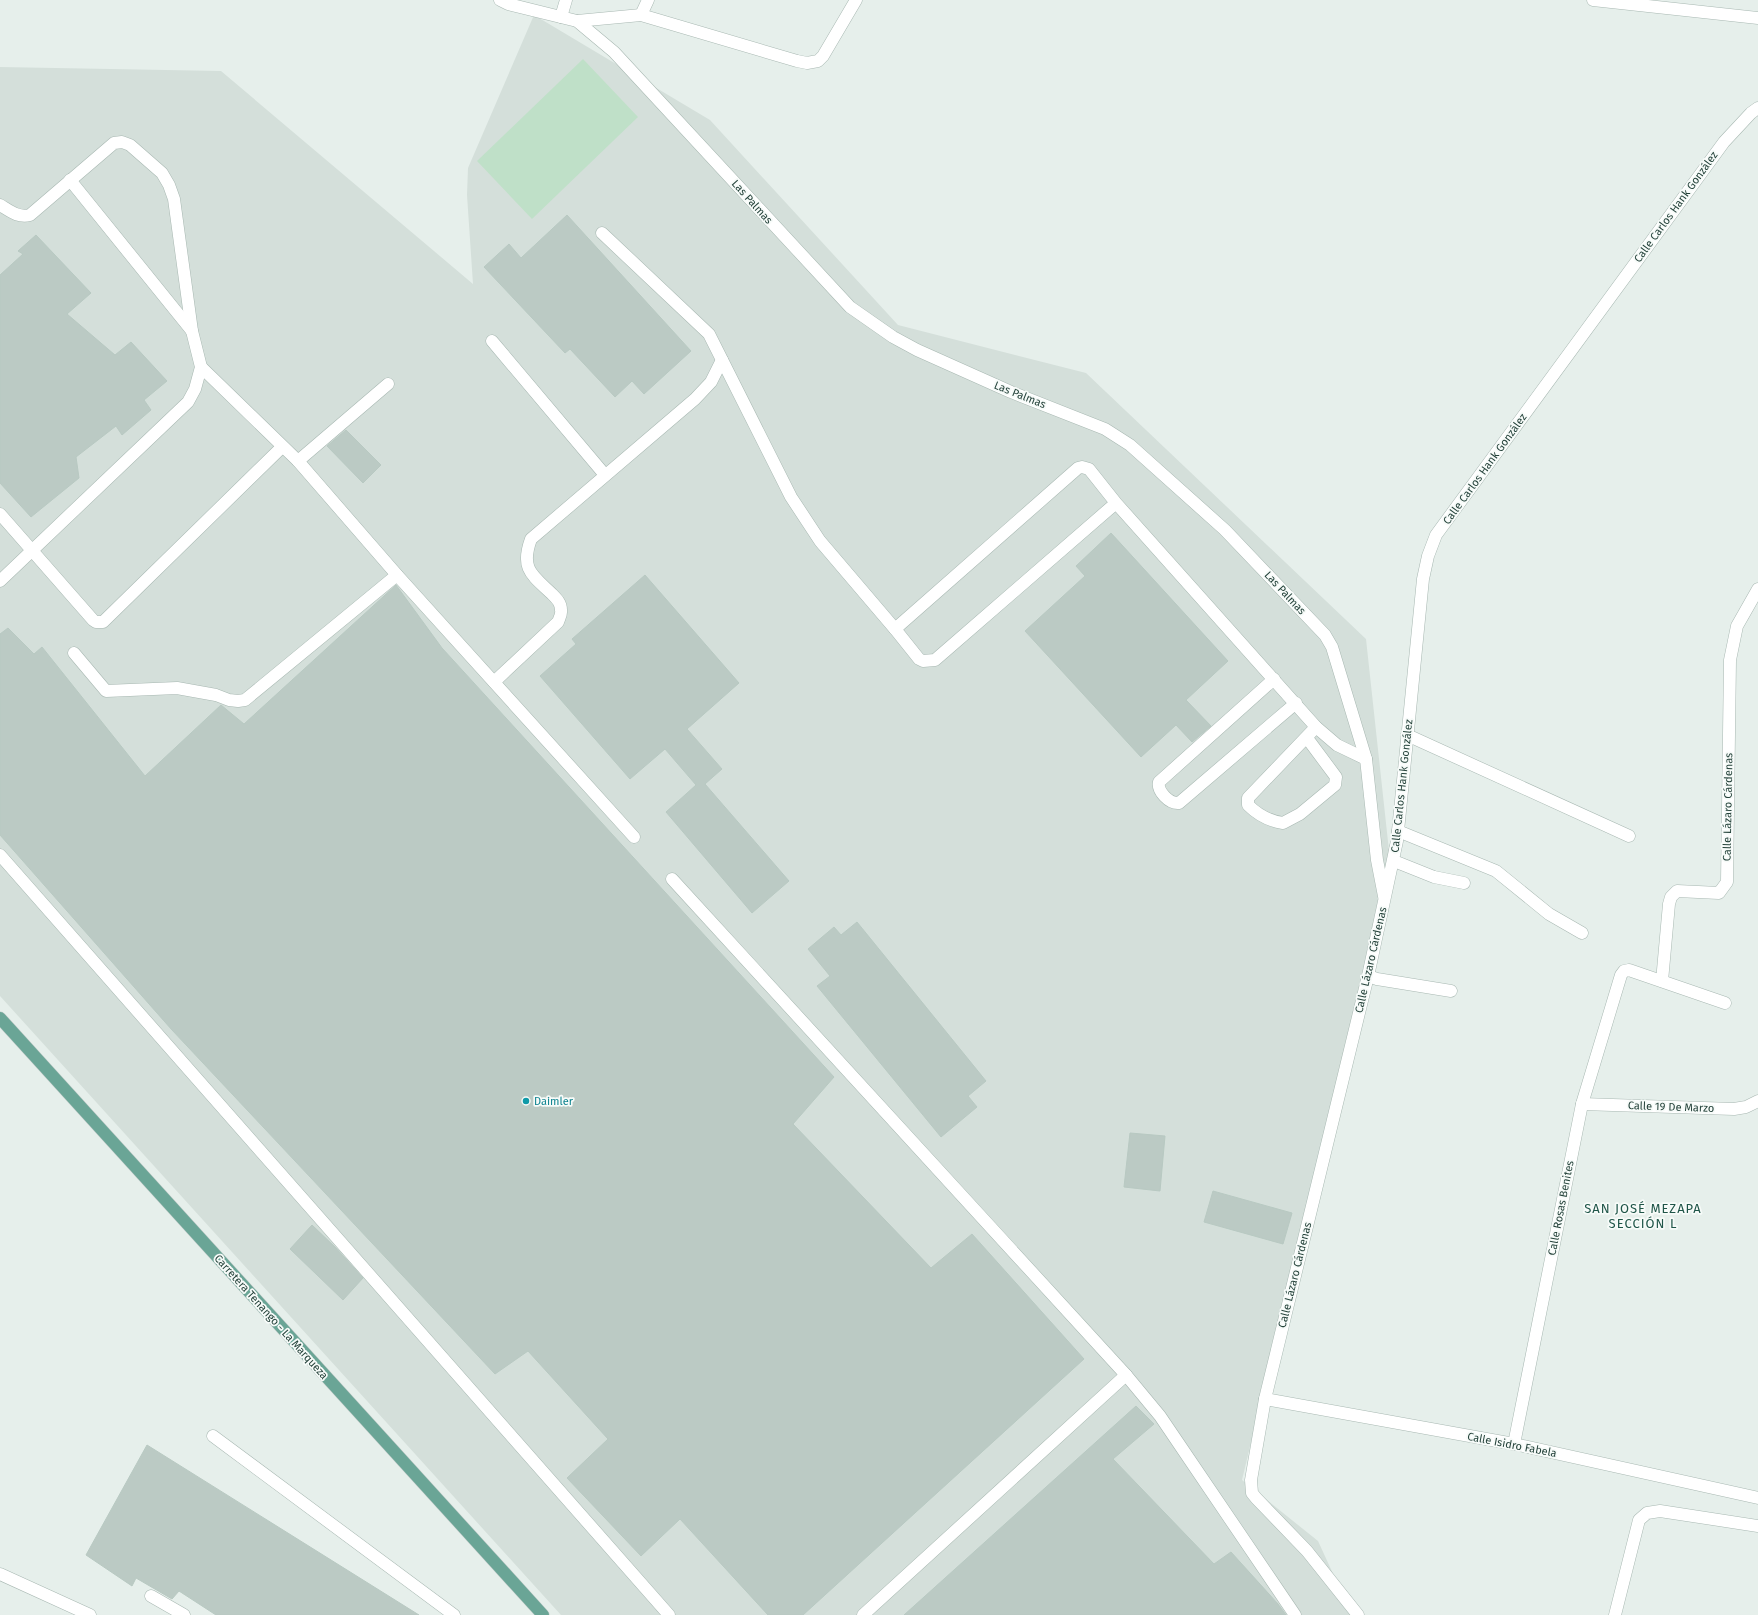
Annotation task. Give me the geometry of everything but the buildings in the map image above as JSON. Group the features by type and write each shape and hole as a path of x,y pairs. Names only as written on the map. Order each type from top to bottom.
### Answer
{"main road":[{"name":"Carretera Tenango - La Marqueza","path":"0,1018 542,1615"}],"street":[{"name":"Las Palmas","path":"500,0 508,4 577,21 625,63 850,307 893,337 917,350 1011,392 1105,429 1130,445 1225,530 1329,641 1366,759 1377,860 1385,901"},
{"path":"561,17 566,0"},
{"path":"641,15 648,0"},
{"path":"577,21 641,15 807,63 818,61 823,56 856,0"},
{"path":"1593,0 1758,18"},
{"name":"Calle Carlos Hank González","path":"1385,901 1394,861 1398,831 1423,579 1428,556 1436,535 1724,142 1751,113 1758,108"},
{"path":"0,205 18,216 23,217 30,215 114,143 117,142 130,145 162,173 169,185 174,199 192,331 201,367 195,389 188,402 0,581"},
{"path":"70,180 192,331"},
{"path":"602,233 709,334 791,497 820,541 919,659 923,661 935,660 1116,503"},
{"path":"492,341 605,475"},
{"path":"494,682 558,622 562,611 558,600 530,573 527,555 531,539 695,399 712,382 722,360"},
{"path":"201,367 298,461 397,575 634,837"},
{"path":"298,461 388,384"},
{"path":"0,514 93,620 96,622 103,622 282,447"},
{"path":"895,629 1078,468 1082,467 1090,469 1116,503 1316,727 1337,745 1366,759"},
{"path":"74,653 106,691 177,688 216,695 229,700 245,700 397,575"},
{"name":"Calle Lázaro Cárdenas","path":"1662,981 1669,904 1671,897 1677,891 1719,893 1727,882 1730,660 1737,626 1758,589"},
{"path":"1274,679 1159,782 1158,787 1160,790 1171,802 1179,803 1296,703"},
{"path":"1307,738 1336,777 1335,785 1300,814 1283,824 1256,814 1248,805 1248,798 1316,727"},
{"path":"1407,735 1628,836"},
{"path":"1398,831 1496,871 1549,914 1582,933"},
{"path":"0,855 669,1615"},
{"path":"1394,861 1434,877 1464,884"},
{"path":"672,879 1126,1375 1160,1416 1295,1615"},
{"name":"Calle Lázaro Cárdenas","path":"1358,1615 1307,1551 1252,1493 1251,1480 1265,1399 1385,901"},
{"name":"Calle Rosas Benites","path":"1514,1444 1582,1104 1621,975 1624,971 1629,970 1662,981"},
{"path":"1368,976 1377,979 1451,991"},
{"path":"1662,981 1725,1004"},
{"name":"Calle 19 De Marzo","path":"1582,1104 1734,1109 1746,1107 1758,1101"},
{"path":"863,1615 1126,1375"},
{"name":"Calle Isidro Fabela","path":"1265,1399 1514,1444 1758,1498"},
{"path":"213,1436 454,1615"},
{"path":"1615,1615 1639,1520 1647,1514 1660,1512 1758,1526"},
{"path":"0,1574 90,1615"},
{"path":"151,1596 184,1615"}],"shaded area":[{"name":"Daimler","path":"534,15 710,120 898,325 1086,373 1366,639 1390,860 1242,1480 1318,1541 1352,1615 561,1615 0,996 0,67 221,71 473,284 467,195 468,168"}],"green space":[{"path":"583,59 638,117 532,219 477,161"}],"place":[{"name":"Daimler","path":"526,1101"}],"district":[{"name":"SAN JOSÉ MEZAPA SECCIÓN L","path":"1643,1216"}]}
